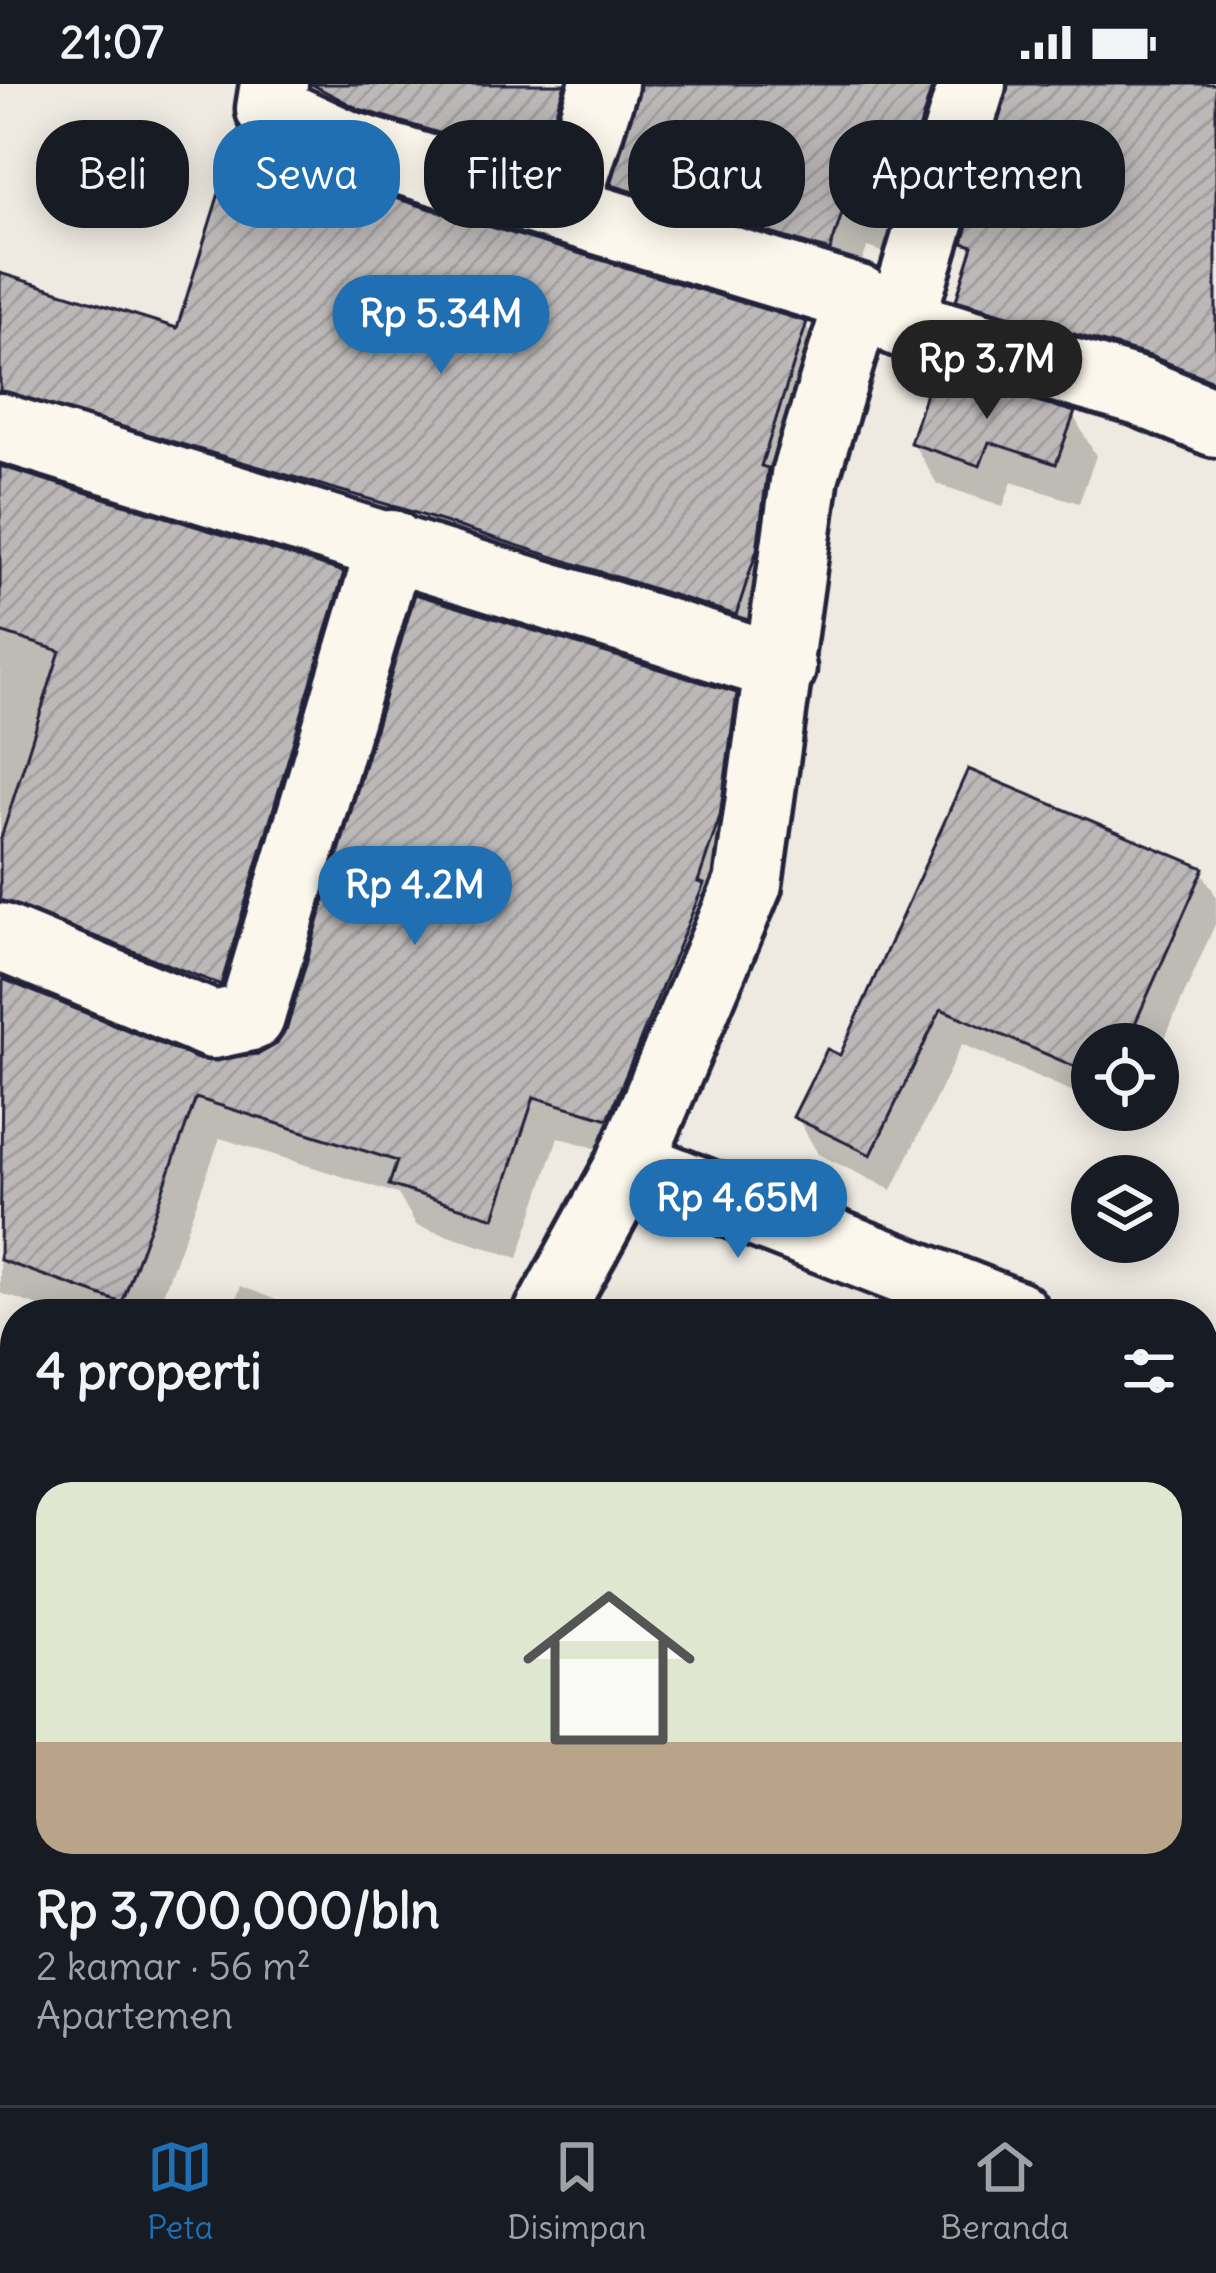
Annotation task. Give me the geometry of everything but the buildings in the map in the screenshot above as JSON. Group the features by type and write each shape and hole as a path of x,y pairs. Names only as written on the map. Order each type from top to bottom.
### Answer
{"street":[{"path":"274,84 270,109 346,144 424,167"},
{"path":"592,120 604,84"},
{"path":"972,84 900,323 1141,392 1216,423"},
{"path":"556,1299 630,1164 748,884 782,668 805,475 859,298 604,221"},
{"path":"0,428 391,544 782,668"},
{"path":"0,937 213,1025 251,1017 391,544"},
{"path":"630,1164 977,1299"}]}
